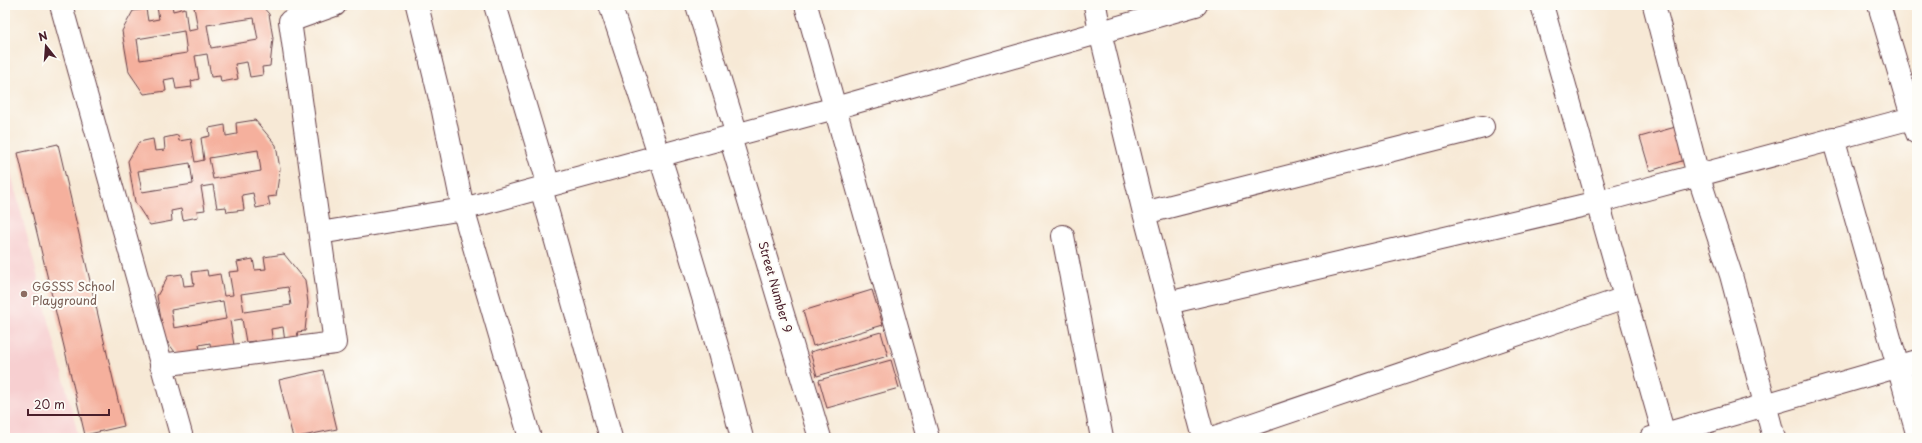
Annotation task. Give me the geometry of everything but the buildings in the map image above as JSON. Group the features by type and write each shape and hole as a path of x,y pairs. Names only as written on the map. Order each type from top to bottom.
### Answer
{"street":[{"path":"61,5 182,438"},
{"path":"161,365 335,343 290,21 335,5"},
{"path":"417,5 443,111 463,209 530,438"},
{"path":"495,5 545,187 611,438"},
{"path":"610,5 661,156 720,353 742,438"},
{"name":"Street Number 9","path":"697,5 820,438"},
{"path":"1095,5 1100,32 1144,213 1204,438"},
{"path":"320,233 463,209 835,108 1196,5"},
{"path":"1542,5 1625,298 1660,437 1908,364"},
{"path":"1654,5 1698,175 1731,275 1774,438"},
{"path":"1168,303 1598,202 1833,138 1915,126 1879,5"},
{"path":"811,6 835,108 928,438"},
{"path":"1144,213 1483,127"},
{"path":"1833,138 1908,364 1917,433"},
{"path":"1063,236 1102,438"},
{"path":"1212,438 1625,298"}],"shaded area":[{"name":"GGSSS School Playground","path":"5,150 79,438 5,438"}],"place":[{"name":"GGSSS School Playground","path":"24,294"}]}
